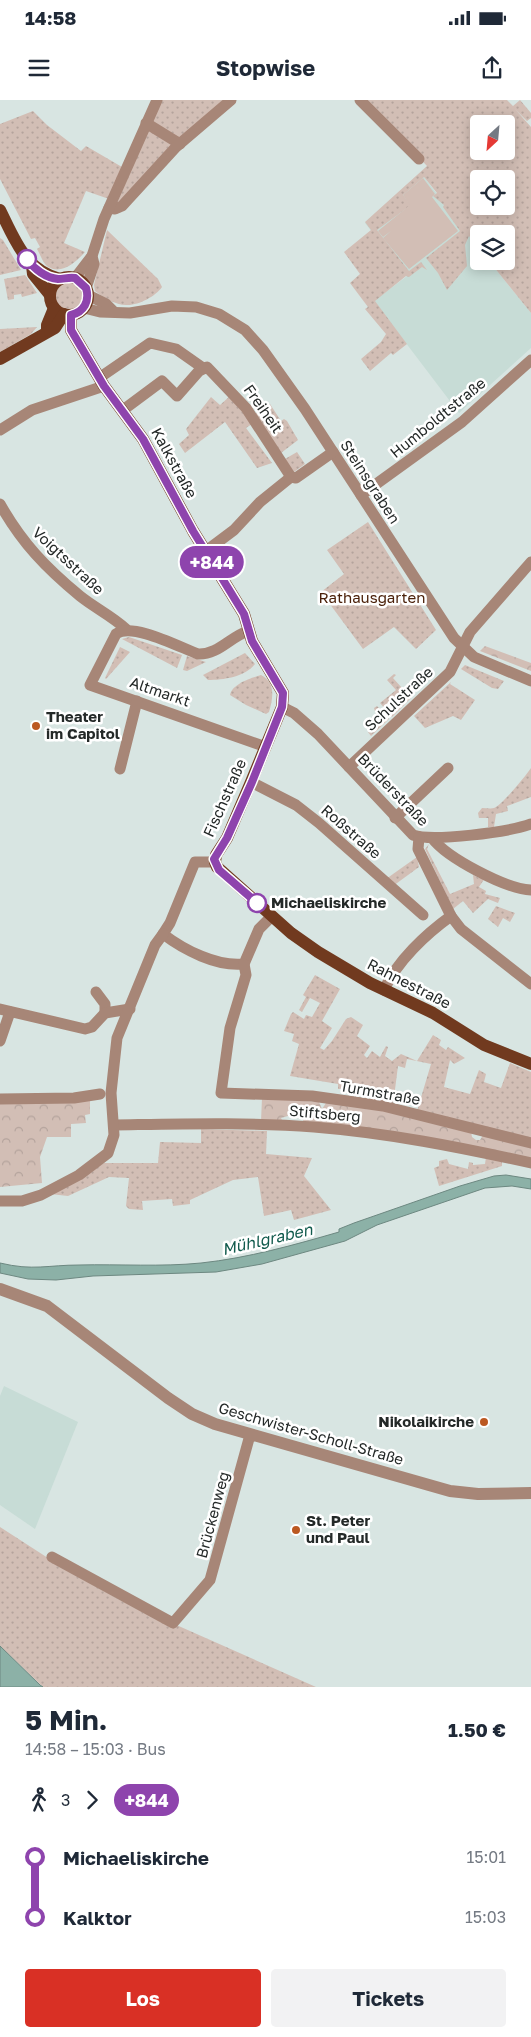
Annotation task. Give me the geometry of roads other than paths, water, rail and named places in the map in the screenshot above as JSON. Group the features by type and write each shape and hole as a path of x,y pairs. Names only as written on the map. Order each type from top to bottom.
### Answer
{"main road":[{"path":"0,210 4,226 32,266 46,275 60,279 75,278 87,292 84,308 63,312"},
{"path":"32,266 33,274 63,312"},
{"path":"50,294 53,286 60,279"},
{"path":"0,359 58,325 63,312"},
{"name":"Kalkstraße","path":"63,312 71,330 102,382 143,439 206,552 244,614 248,631"},
{"path":"248,631 259,653 280,685 282,704 266,747"},
{"name":"Fischstraße","path":"214,862 216,855 227,838 266,747"},
{"name":"Rahnestraße","path":"214,862 219,870 318,952 384,990 432,1013 484,1045 531,1064"}],"street":[{"path":"75,278 92,256 107,214 157,100"},
{"path":"107,214 122,206 180,144 231,100"},
{"path":"360,100 419,159"},
{"path":"146,123 180,144"},
{"path":"92,256 94,264 87,292 106,304 113,311"},
{"name":"Steinsgraben","path":"84,308 100,312 130,313 180,306 196,307 219,314 235,322 252,337 333,452 446,627 463,647 478,659 531,681"},
{"name":"Freiheit","path":"0,430 32,410 102,382 150,343 176,348 203,368 207,367 212,370 246,408 291,477"},
{"name":"Humboldtstraße","path":"361,496 462,422 531,360"},
{"path":"123,410 162,381 177,396 203,368"},
{"path":"206,552 234,530 260,502 291,477 296,478 333,452"},
{"name":"Voigtsstraße","path":"0,504 17,534 34,554 81,597 126,630"},
{"name":"Schulstraße","path":"349,767 450,672 470,632 531,562"},
{"path":"126,630 134,630 198,654 213,653 237,635 248,631"},
{"name":"Altmarkt","path":"126,630 116,634 90,685 266,747"},
{"path":"120,769 137,702"},
{"name":"Brüderstraße","path":"282,704 311,728 406,830 419,837 418,849 451,916 474,942 531,984"},
{"path":"396,818 448,768"},
{"name":"Roßstraße","path":"252,782 278,795 312,817 424,915"},
{"path":"419,837 432,838 503,831 531,824"},
{"path":"432,838 447,854 483,873 520,889 531,890"},
{"path":"0,1202 22,1201 41,1195 90,1168 108,1153 113,1144 114,1125 105,1094 118,1038 155,944 170,923 195,862 214,862"},
{"path":"384,990 406,959 436,927 451,916"},
{"path":"163,934 179,944 219,962 232,965 244,964 259,929 276,919"},
{"name":"Turmstraße","path":"244,964 246,975 230,1028 221,1093 312,1096 383,1106 531,1143"},
{"path":"96,992 105,1004 105,1013"},
{"path":"0,1041 5,1010 85,1028 92,1027 105,1013 130,1009"},
{"path":"0,1100 74,1098 105,1094"},
{"name":"Stiftsberg","path":"114,1125 222,1124 315,1127 432,1142 498,1154 531,1163"},
{"name":"Geschwister-Scholl-Straße","path":"0,1289 23,1296 60,1315 192,1414 215,1424 450,1491 478,1494 531,1493"},
{"name":"Brückenweg","path":"52,1556 173,1623 210,1580 250,1435"}],"place":[{"name":"Theater im Capitol","path":"36,726"},
{"name":"Michaeliskirche","path":"257,903"},
{"name":"Nikolaikirche","path":"484,1422"},
{"name":"St. Peter und Paul","path":"296,1530"}],"park label":[{"name":"Rathausgarten","path":"372,598"}],"water label":[{"name":"Mühlgraben","path":"267,1239"}]}
